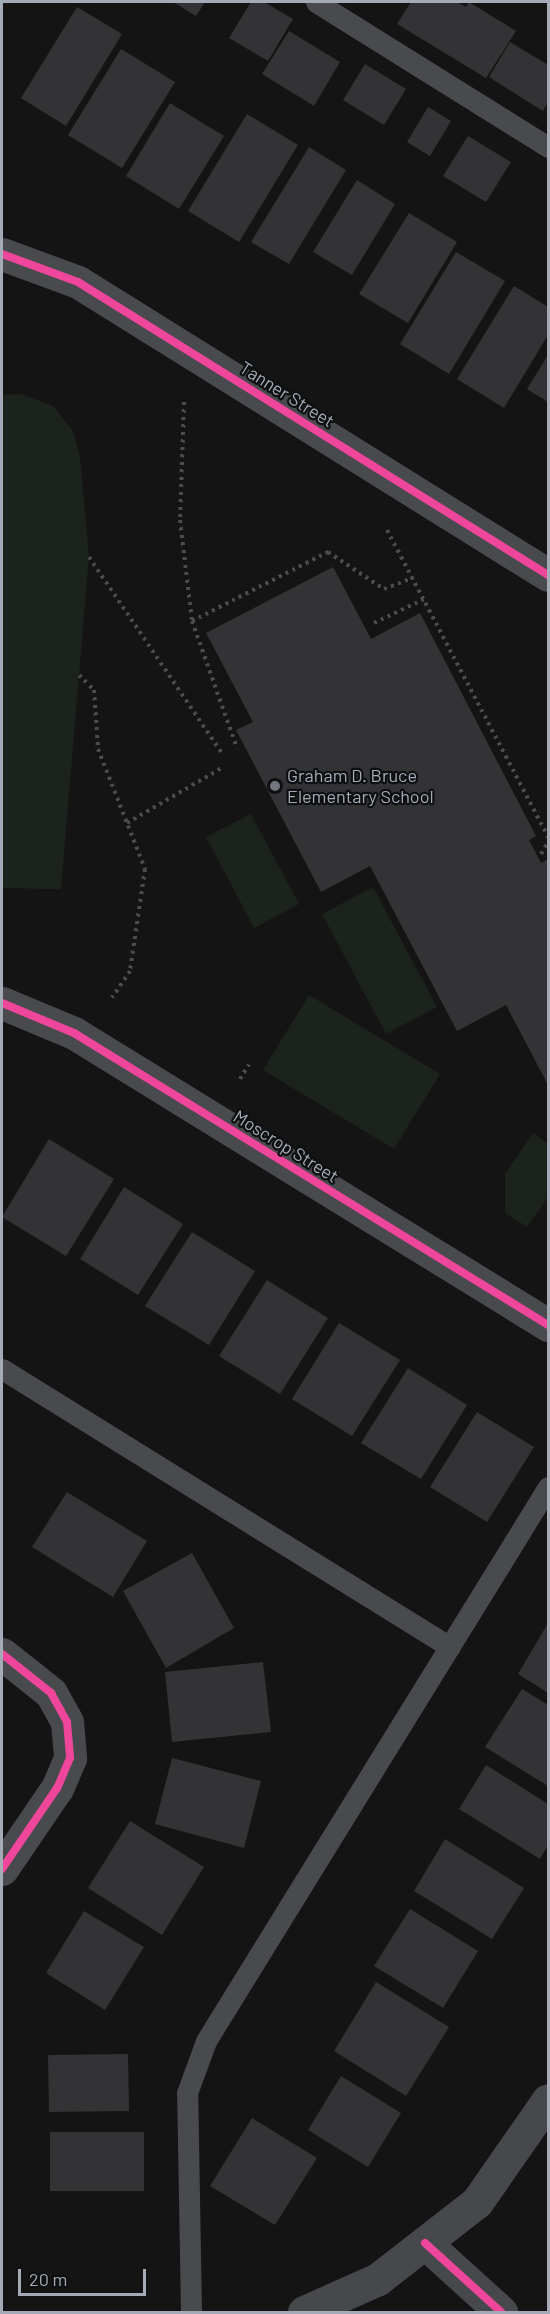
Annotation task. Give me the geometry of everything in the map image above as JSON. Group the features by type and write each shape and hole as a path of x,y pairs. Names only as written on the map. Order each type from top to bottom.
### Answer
{"main road":[{"path":"304,2313 378,2279 477,2202 549,2100"},
{"path":"425,2243 501,2313"}],"street":[{"name":"Tanner Street","path":"2,254 78,282 549,575"},
{"name":"Moscrop Street","path":"2,1003 74,1033 549,1325"},
{"path":"2,1654 51,1693 68,1722 70,1758 57,1788 2,1869"}],"lane":[{"path":"316,2 549,147"},
{"path":"2,1369 450,1647"},
{"path":"192,2313 187,2093 206,2041 549,1487"}],"path":[{"path":"184,402 180,520 192,621 237,748"},
{"path":"387,530 549,837"},
{"path":"192,621 328,552 384,589 413,578"},
{"path":"89,557 223,755"},
{"path":"374,623 424,599"},
{"path":"79,675 94,690 98,749 145,869 130,971 112,998"},
{"path":"127,823 222,768"},
{"path":"542,855 549,842"},
{"path":"240,1079 249,1064"}],"shaded area":[{"path":"21,394 53,406 73,431 80,457 89,557 61,889 2,888 2,395"},
{"path":"251,814 299,904 254,928 206,837"},
{"path":"373,887 437,1007 386,1034 322,914"},
{"path":"309,995 440,1074 394,1149 263,1070"},
{"path":"533,1133 548,1144 548,1197 527,1227 505,1213 505,1174"}],"building":[{"path":"173,2 205,2 196,16"},
{"path":"251,2 264,2 293,19 268,61 229,38"},
{"path":"411,2 457,2 466,7 469,2 516,31 486,78 397,24"},
{"path":"77,7 122,34 66,126 21,98"},
{"path":"289,31 340,62 314,106 262,74"},
{"path":"510,42 548,65 548,102 543,111 489,77"},
{"path":"121,49 175,82 122,168 68,135"},
{"path":"365,64 406,89 384,125 343,100"},
{"path":"170,103 224,136 179,209 126,176"},
{"path":"428,107 451,121 430,156 407,142"},
{"path":"247,114 298,145 239,242 188,211"},
{"path":"468,136 511,162 486,202 443,176"},
{"path":"309,147 346,170 289,264 251,242"},
{"path":"357,180 395,204 352,275 313,252"},
{"path":"409,213 457,242 408,323 359,294"},
{"path":"456,252 505,281 449,374 400,344"},
{"path":"514,286 548,307 548,335 504,408 457,379"},
{"path":"548,355 548,402 527,389"},
{"path":"333,567 371,639 420,613 536,836 529,840 541,863 548,859 548,1085 506,1005 457,1031 370,866 321,892 236,730 253,722 206,633"},
{"path":"49,1139 114,1179 66,1256 2,1217"},
{"path":"124,1187 183,1224 138,1295 80,1259"},
{"path":"192,1232 255,1271 209,1345 145,1306"},
{"path":"267,1280 328,1318 280,1394 219,1356"},
{"path":"339,1323 400,1360 352,1436 292,1399"},
{"path":"408,1368 467,1405 421,1479 361,1443"},
{"path":"477,1412 534,1447 487,1522 430,1487"},
{"path":"67,1492 147,1541 113,1597 32,1547"},
{"path":"192,1553 234,1628 166,1668 123,1591"},
{"path":"548,1623 548,1693 518,1674"},
{"path":"263,1662 271,1732 172,1742 165,1672"},
{"path":"522,1689 548,1705 548,1786 485,1747"},
{"path":"172,1758 261,1781 244,1848 155,1824"},
{"path":"486,1765 548,1804 548,1845 540,1859 459,1809"},
{"path":"130,1821 204,1867 162,1935 88,1888"},
{"path":"445,1839 524,1888 492,1939 414,1891"},
{"path":"410,1909 478,1951 443,2008 374,1966"},
{"path":"84,1911 144,1947 105,2010 46,1973"},
{"path":"376,1982 449,2027 406,2096 334,2051"},
{"path":"128,2054 129,2111 49,2112 48,2055"},
{"path":"341,2076 401,2113 368,2167 308,2130"},
{"path":"252,2118 317,2158 275,2225 210,2186"},
{"path":"50,2132 144,2132 144,2191 50,2191"}],"cycle path":[{"path":"2,254 78,282 548,575"},
{"path":"2,1003 74,1033 548,1325"},
{"path":"2,1654 51,1693 67,1722 70,1758 57,1788 2,1869"},
{"path":"425,2243 501,2312"}],"place":[{"name":"Graham D. Bruce Elementary School","path":"275,786"}]}
